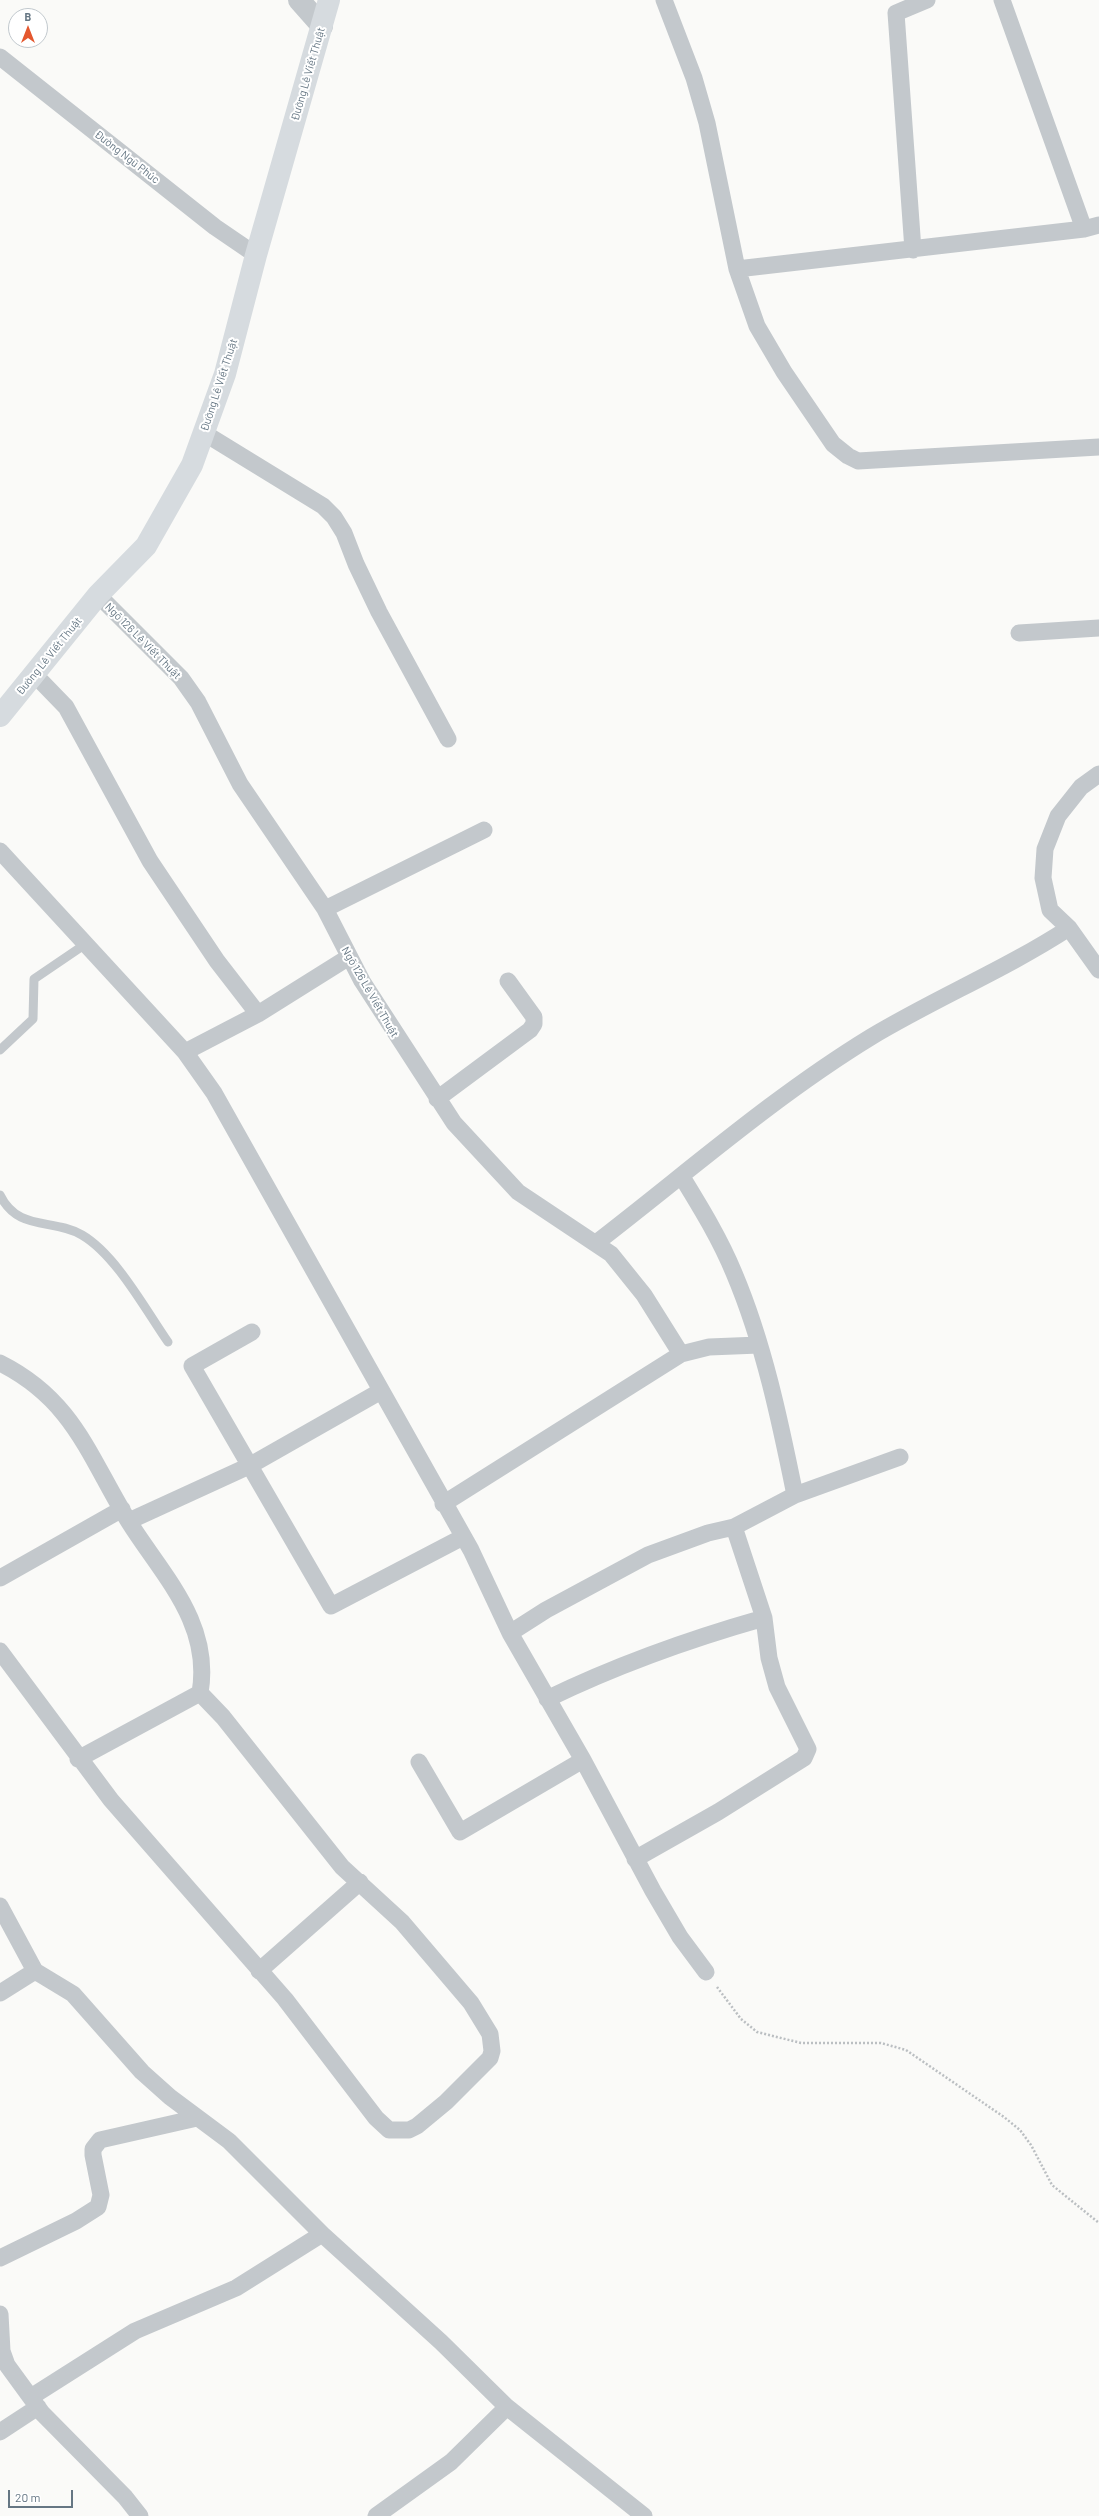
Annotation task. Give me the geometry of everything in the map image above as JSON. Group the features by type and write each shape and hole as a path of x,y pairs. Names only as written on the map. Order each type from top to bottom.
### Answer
{"main road":[{"name":"Đường Lê Viết Thuật","path":"0,716 98,595 146,546 192,465 225,374 256,255 330,0"}],"street":[{"path":"298,0 322,26"},
{"path":"664,0 694,78 707,123 725,216 738,269 757,326 784,372 833,444 848,456 858,461 1099,447"},
{"path":"913,250 896,13 927,0"},
{"path":"738,269 1095,228 1002,0"},
{"name":"Đường Ngũ Phúc","path":"3,64 215,227 256,255"},
{"path":"204,434 323,506 334,517 344,533 356,564 380,612 448,739"},
{"name":"Ngõ 126 Lê Viết Thuật","path":"98,595 181,678 198,702 240,784 325,909 349,957 437,1099 454,1123 518,1192 596,1243 610,1254 644,1295 681,1354"},
{"path":"1019,633 1099,628"},
{"path":"34,674 66,708 150,861 217,961 258,1014"},
{"path":"1099,774 1082,787 1058,816 1045,849 1043,878 1050,910 1070,928 1099,970"},
{"path":"325,909 484,830"},
{"path":"0,851 185,1052 214,1093 443,1504 463,1537 510,1633 583,1760 635,1859 680,1937 706,1972"},
{"path":"596,1243 682,1177 732,1133 871,1037 939,999 1032,953 1070,928"},
{"path":"185,1052 258,1014 349,957"},
{"path":"437,1099 530,1030 534,1024 534,1017 508,981"},
{"path":"682,1177 717,1236 734,1274 759,1345 780,1419 795,1496"},
{"path":"252,1332 192,1366 330,1606 463,1537"},
{"path":"443,1504 681,1354 709,1347 759,1345"},
{"path":"0,1362 31,1383 57,1404 74,1424 126,1515 168,1576 188,1614 198,1639 203,1662 200,1693 223,1717 342,1867 402,1922 447,1974 470,2003 490,2034 492,2051 490,2058 446,2102 409,2130 389,2130 376,2118 285,1999 149,1845 78,1759 0,1651"},
{"path":"0,1578 126,1515 249,1466 380,1391"},
{"path":"510,1633 546,1610 648,1556 708,1533 734,1527 795,1496 900,1457"},
{"path":"635,1859 718,1812 804,1758 808,1749 776,1686 769,1658 764,1618 734,1527"},
{"path":"547,1699 589,1678 716,1632 764,1618"},
{"path":"78,1759 200,1693"},
{"path":"419,1762 460,1832 583,1760"},
{"path":"259,1971 360,1882"},
{"path":"0,1906 35,1971 74,1994 142,2072 197,2118 229,2140 322,2234 441,2342 508,2407 644,2516"},
{"path":"0,1993 35,1971"},
{"path":"0,2258 76,2221 98,2207 100,2195 93,2149 100,2140 197,2118"},
{"path":"0,2432 34,2402 135,2330 236,2288 322,2234"},
{"path":"0,2314 3,2358 34,2402 72,2446 125,2497 140,2516"},
{"path":"376,2516 451,2462 508,2407"}],"lane":[{"path":"0,1050 33,1018 34,979 87,944"},
{"path":"0,1195 8,1206 24,1220 81,1234 105,1252 168,1342"}],"path":[{"path":"706,1972 741,2020 757,2032 802,2043 881,2043 906,2050 1004,2117 1020,2130 1031,2145 1052,2185 1099,2223"}]}
